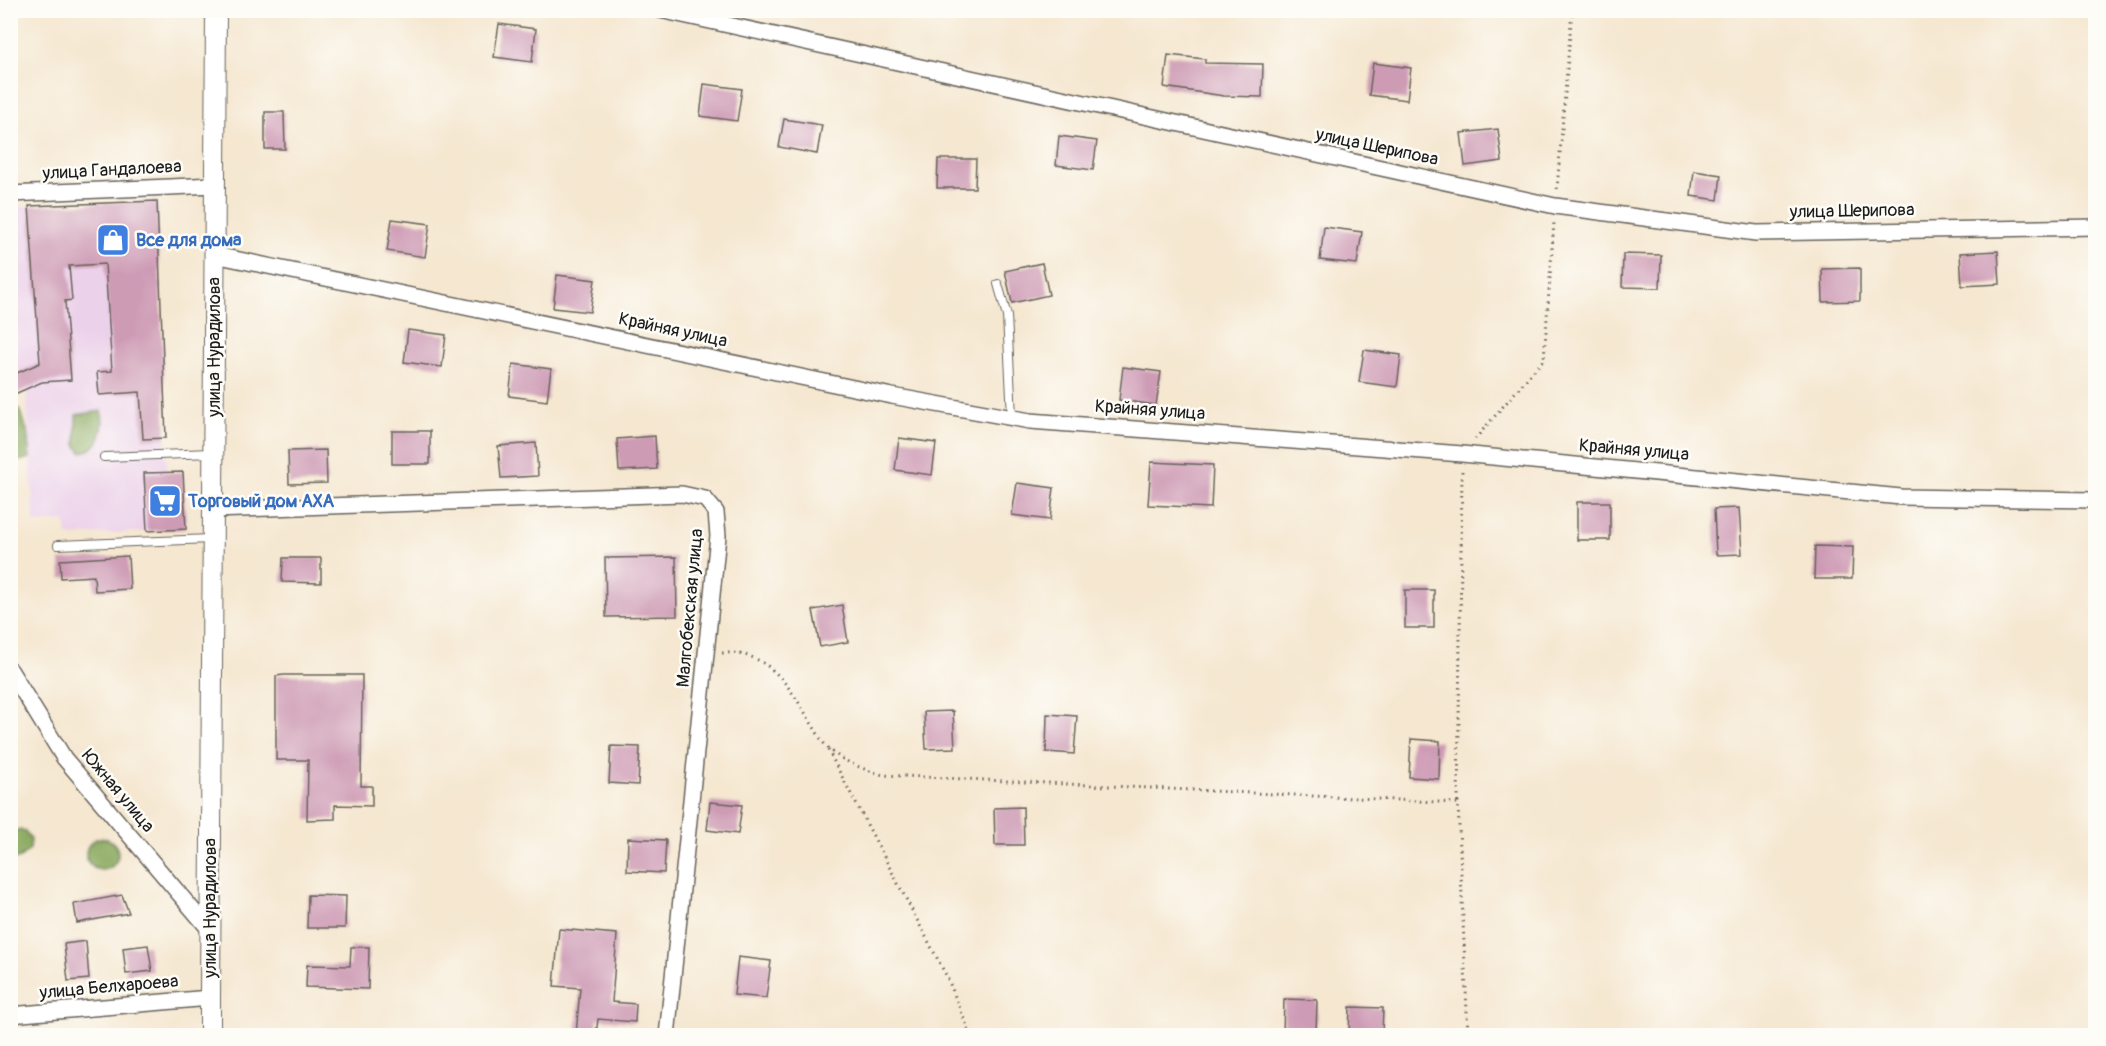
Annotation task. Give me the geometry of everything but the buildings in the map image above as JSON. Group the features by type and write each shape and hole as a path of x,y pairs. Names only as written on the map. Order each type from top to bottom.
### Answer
{"street":[{"name":"улица Нурадилова","path":"210,998 216,10"},
{"name":"улица Шерипова","path":"660,10 1556,206 1756,233 2096,227"},
{"name":"улица Гандалоева","path":"10,194 215,185"},
{"name":"Крайняя улица","path":"215,255 892,396 1012,417 1462,454 1901,497 2096,500"},
{"name":"Малгобекская улица","path":"213,510 603,495 682,494 705,499 716,512 718,536 667,1035"},
{"name":"улица Нурадилова","path":"210,998 213,544"},
{"name":"Южная улица","path":"10,670 64,758 209,929"},
{"name":"улица Белхароева","path":"10,1015 210,998"},
{"path":"210,998 210,1035"}],"lane":[{"path":"998,284 1007,316 1012,417"},
{"path":"104,457 214,453"},
{"path":"58,545 213,544"}],"path":[{"path":"1468,1035 1458,802 1462,454 1544,359 1572,10"},
{"path":"706,653 734,652 762,662 784,679 827,747 947,977 967,1026 968,1035"},
{"path":"827,747 850,764 882,775 1458,802"}],"shaded area":[{"path":"157,201 167,472 183,472 186,529 67,536 65,521 34,523 26,389 11,396 11,207"}],"green space":[{"path":"10,409 19,409 27,430 30,458 11,463"},
{"path":"101,411 103,424 100,437 88,451 81,452 76,445 76,415"},
{"path":"10,829 25,831 31,839 30,849 16,859 11,859"},
{"path":"102,838 113,843 118,854 113,865 102,870 91,865 86,854 91,843"}],"place":[{"name":"Все для дома","path":"113,240"},
{"name":"Торговый дом АХА","path":"165,501"}]}
